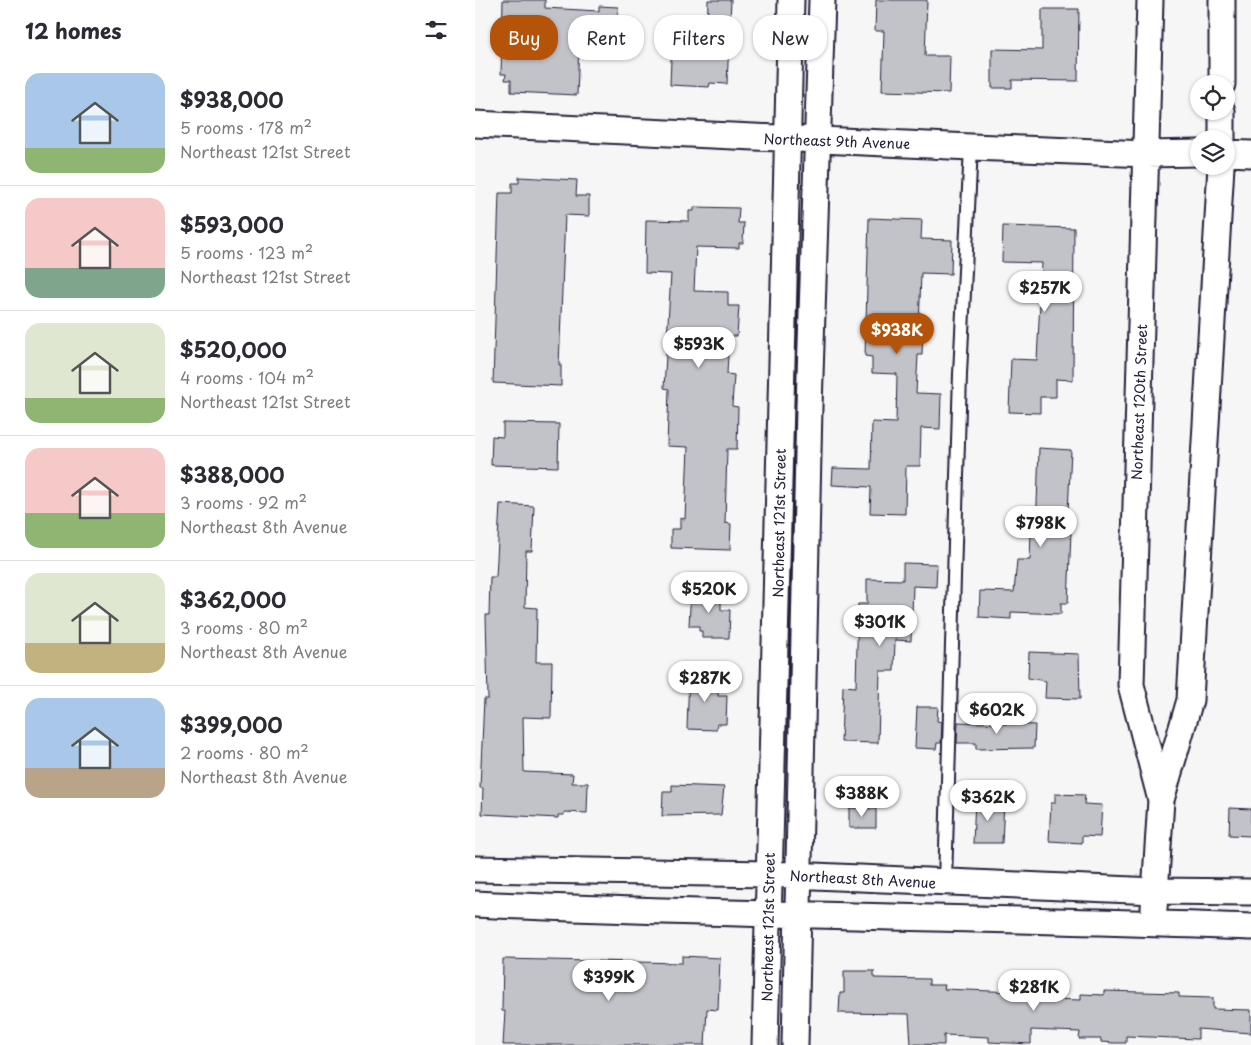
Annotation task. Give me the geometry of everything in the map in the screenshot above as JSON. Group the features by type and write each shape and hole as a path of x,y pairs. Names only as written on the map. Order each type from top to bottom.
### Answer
{"street":[{"name":"Northeast 121st Street","path":"765,1045 791,0"},
{"name":"Northeast 121st Street","path":"795,1045 809,407 822,0"},
{"name":"Northeast 120th Street","path":"1150,0 1131,684 1161,800"},
{"path":"1222,75 1223,0"},
{"name":"Northeast 9th Avenue","path":"475,124 1147,154 1190,153"},
{"path":"1235,153 1251,154"},
{"name":"Northeast 120th Street","path":"1153,923 1161,800 1190,700 1220,175"},
{"name":"Northeast 8th Avenue","path":"475,868 769,874 1155,891 1251,892"},
{"path":"475,904 768,916 1023,918 1251,927"}],"lane":[{"path":"945,882 960,384 971,146"}],"building":[{"path":"503,0 545,0 545,8 599,11 599,6 618,7 618,15 568,15 568,60 578,60 577,95 511,92 511,80 505,80 506,74 501,74 501,60 558,60 558,15 503,15"},
{"path":"708,0 731,0 730,15 708,15"},
{"path":"876,0 927,0 925,56 950,56 949,93 882,91 884,31 875,31"},
{"path":"1042,9 1079,9 1078,81 1012,80 1012,88 992,88 992,49 1042,50"},
{"path":"671,60 728,60 727,84 710,83 709,87 670,85"},
{"path":"519,177 577,180 576,196 589,196 589,216 565,215 559,365 561,365 561,386 493,383 499,193 512,193 512,183 519,183"},
{"path":"694,207 739,208 738,223 744,223 743,243 739,243 739,248 696,247 694,291 728,292 728,306 739,306 737,336 729,336 727,374 734,375 732,406 738,407 737,449 727,449 725,523 731,524 730,550 671,548 671,529 680,529 680,518 685,519 688,447 667,446 669,389 664,388 671,274 645,273 646,220 689,221 689,211 694,211"},
{"path":"869,218 922,220 921,239 952,240 951,274 921,273 919,329 923,329 922,355 918,355 916,393 941,394 940,429 921,428 920,466 906,466 905,514 870,513 871,487 832,485 833,468 871,469 872,422 896,423 897,374 872,373 872,357 865,356"},
{"path":"1003,226 1074,228 1073,380 1056,379 1056,397 1040,397 1040,413 1009,412 1011,359 1037,360 1042,263 1002,262"},
{"path":"503,423 559,424 558,467 491,465 492,436 503,437"},
{"path":"1039,448 1071,450 1067,533 1071,533 1068,603 1061,603 1061,614 1011,612 1011,619 979,617 980,591 1014,592 1017,560 1030,560 1031,532 1036,532"},
{"path":"500,504 534,506 532,551 526,551 525,607 537,608 536,662 552,662 551,718 523,717 524,772 573,774 572,783 588,783 587,813 564,812 564,815 558,815 558,818 482,814 483,788 480,788 484,699 488,699 486,615 489,615 490,577 496,577"},
{"path":"903,563 937,564 936,587 913,586 911,641 895,640 894,671 880,671 878,743 841,742 843,686 856,687 858,604 867,604 867,579 903,580"},
{"path":"691,589 721,590 721,610 730,610 729,638 702,638 702,631 699,631 699,626 689,626"},
{"path":"1029,652 1079,654 1080,699 1045,698 1046,681 1028,678"},
{"path":"689,674 719,676 718,696 727,696 726,724 717,724 716,730 687,729"},
{"path":"917,707 938,707 937,721 942,722 941,743 937,743 936,749 915,748"},
{"path":"958,722 1035,725 1034,748 976,749 976,743 957,743"},
{"path":"672,785 724,787 721,815 662,816 663,792 672,792"},
{"path":"1055,794 1085,795 1084,804 1102,805 1100,837 1082,836 1082,843 1049,841 1051,803 1055,803"},
{"path":"975,800 1004,801 1002,843 973,843"},
{"path":"849,808 876,809 876,828 849,828"},
{"path":"1230,808 1251,809 1251,836 1229,835"},
{"path":"682,956 720,958 718,1010 707,1009 705,1045 503,1045 505,1011 502,1011 503,959 682,963"},
{"path":"844,971 874,971 874,978 929,979 929,985 945,985 944,989 1014,992 1014,998 1081,1000 1081,994 1104,995 1104,991 1179,993 1179,997 1213,998 1213,1009 1251,1010 1251,1033 1198,1029 1198,1039 1126,1036 1126,1043 1113,1043 1101,1042 1101,1039 1079,1039 1080,1032 1031,1030 1031,1044 989,1042 989,1037 944,1035 944,1045 911,1044 909,1014 839,1013 840,993 844,993"}]}
